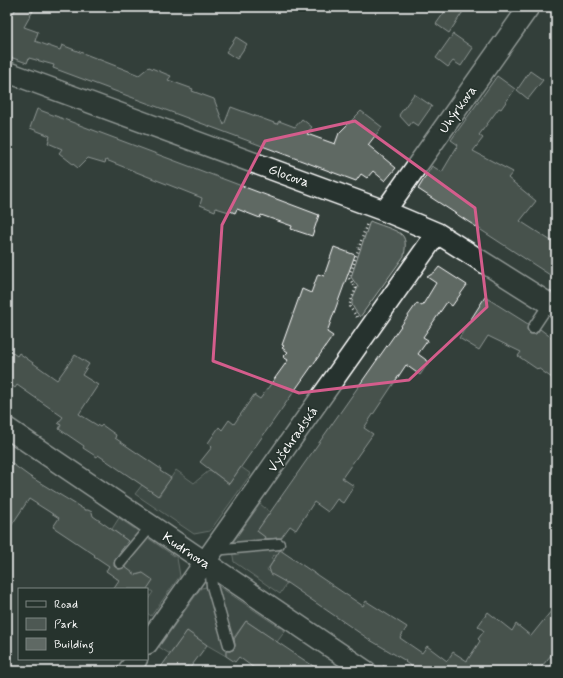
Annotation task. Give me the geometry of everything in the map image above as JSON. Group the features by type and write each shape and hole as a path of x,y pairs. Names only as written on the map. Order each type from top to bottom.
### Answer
{"street":[{"name":"Uhýrkova","path":"377,214 529,7"},
{"name":"Glocova","path":"7,72 377,214 437,233 553,306"},
{"name":"Vyšehradská","path":"148,643 210,559 437,233"},
{"name":"Kudrnova","path":"7,428 151,526 210,559 372,667"},
{"path":"128,671 135,660"}],"lane":[{"path":"533,328 553,306"},
{"path":"120,563 151,526"},
{"path":"228,645 212,586 210,559 279,544"}],"path":[{"path":"360,320 349,306 356,288 349,278 377,214"},
{"path":"550,671 556,663"},
{"path":"372,667 390,671"}],"highlighted area":[{"path":"355,121 475,208 487,307 409,380 299,393 213,361 222,225 265,141"}],"green space":[{"path":"370,221 400,233 405,240 405,248 404,256 360,317 352,305 352,300 358,287 351,277"},
{"path":"241,467 251,474 210,531 194,534 135,494 142,485 159,496 176,470 194,483 210,470 229,484"},
{"path":"260,504 270,512 257,531 265,537 263,539 268,543 272,538 278,542 283,552 279,558 274,555 271,558 274,560 267,570 287,583 280,594 234,562 231,545"},
{"path":"119,518 177,558 180,576 151,616 148,614 148,600 153,592 147,588 143,573 116,579 125,567 115,560 128,541 112,529"},
{"path":"217,585 285,631 277,642 246,621 226,648 226,656 187,631 170,654 159,647 201,588"}],"building":[{"path":"16,7 26,7 33,11 24,27 38,32 35,41 60,50 62,45 139,75 149,67 171,76 168,80 193,89 192,91 214,99 224,125 231,107 277,124 279,121 295,127 302,119 312,127 307,134 335,144 339,133 361,111 382,127 368,145 396,168 385,181 373,171 367,178 361,174 356,181 53,68 54,65 29,58 27,63 7,56 7,10 14,13"},
{"path":"448,7 466,7 449,33 436,24"},
{"path":"453,34 473,48 461,66 453,61 448,67 436,58"},
{"path":"236,37 247,44 237,59 226,52"},
{"path":"530,71 543,80 528,99 517,90"},
{"path":"497,76 515,89 501,109 499,108 479,135 483,138 473,151 513,172 508,178 536,201 520,221 556,244 556,266 550,275 418,189 432,166 442,172 458,145 451,140"},
{"path":"414,94 432,106 418,126 412,122 409,126 399,115"},
{"path":"37,109 319,215 312,236 291,229 292,226 261,215 260,218 237,209 235,213 216,208 215,211 200,205 202,198 106,160 105,163 88,158 78,168 59,153 62,149 48,143 50,136 30,128"},
{"path":"334,247 355,255 327,332 333,336 229,484 200,462 212,447 208,443 219,427 222,430 229,420 234,424 254,395 260,399 288,360 283,357 288,352 282,348 284,346 282,345 302,289 311,293 318,274 324,276"},
{"path":"439,267 467,285 452,306 447,302 423,337 428,340 418,354 429,362 420,375 406,365 364,428 373,434 342,478 354,486 343,503 337,499 328,512 314,502 296,530 290,526 281,538 264,539 265,537 257,531 417,303 422,306 436,283 427,277 435,272"},
{"path":"485,297 528,324 527,331 530,334 536,334 540,329 556,341 556,381 518,356 521,352 488,336 479,350 459,338"},
{"path":"7,349 17,356 19,353 57,380 75,355 89,364 82,375 98,385 79,414 100,427 102,425 116,435 115,438 161,469 160,471 171,478 158,496 98,455 97,457 83,448 84,446 59,429 61,425 58,423 63,417 17,385 15,388 7,382"},
{"path":"7,460 29,476 85,510 92,512 93,516 128,541 115,559 114,566 119,569 125,567 136,575 143,573 153,580 148,588 114,588 119,580 106,571 109,566 53,527 59,518 29,499 7,532"},
{"path":"280,550 363,606 366,601 407,627 400,638 422,653 427,646 447,661 453,652 467,661 480,641 478,639 484,631 478,626 488,612 512,631 516,624 531,636 556,605 556,649 538,671 418,671 405,662 406,661 370,640 287,583 271,574 269,568"},
{"path":"246,621 321,671 258,671 239,657 235,662 226,656 226,651 234,649 234,639"},
{"path":"187,631 207,645 190,668 187,666 183,671 158,671"}]}
